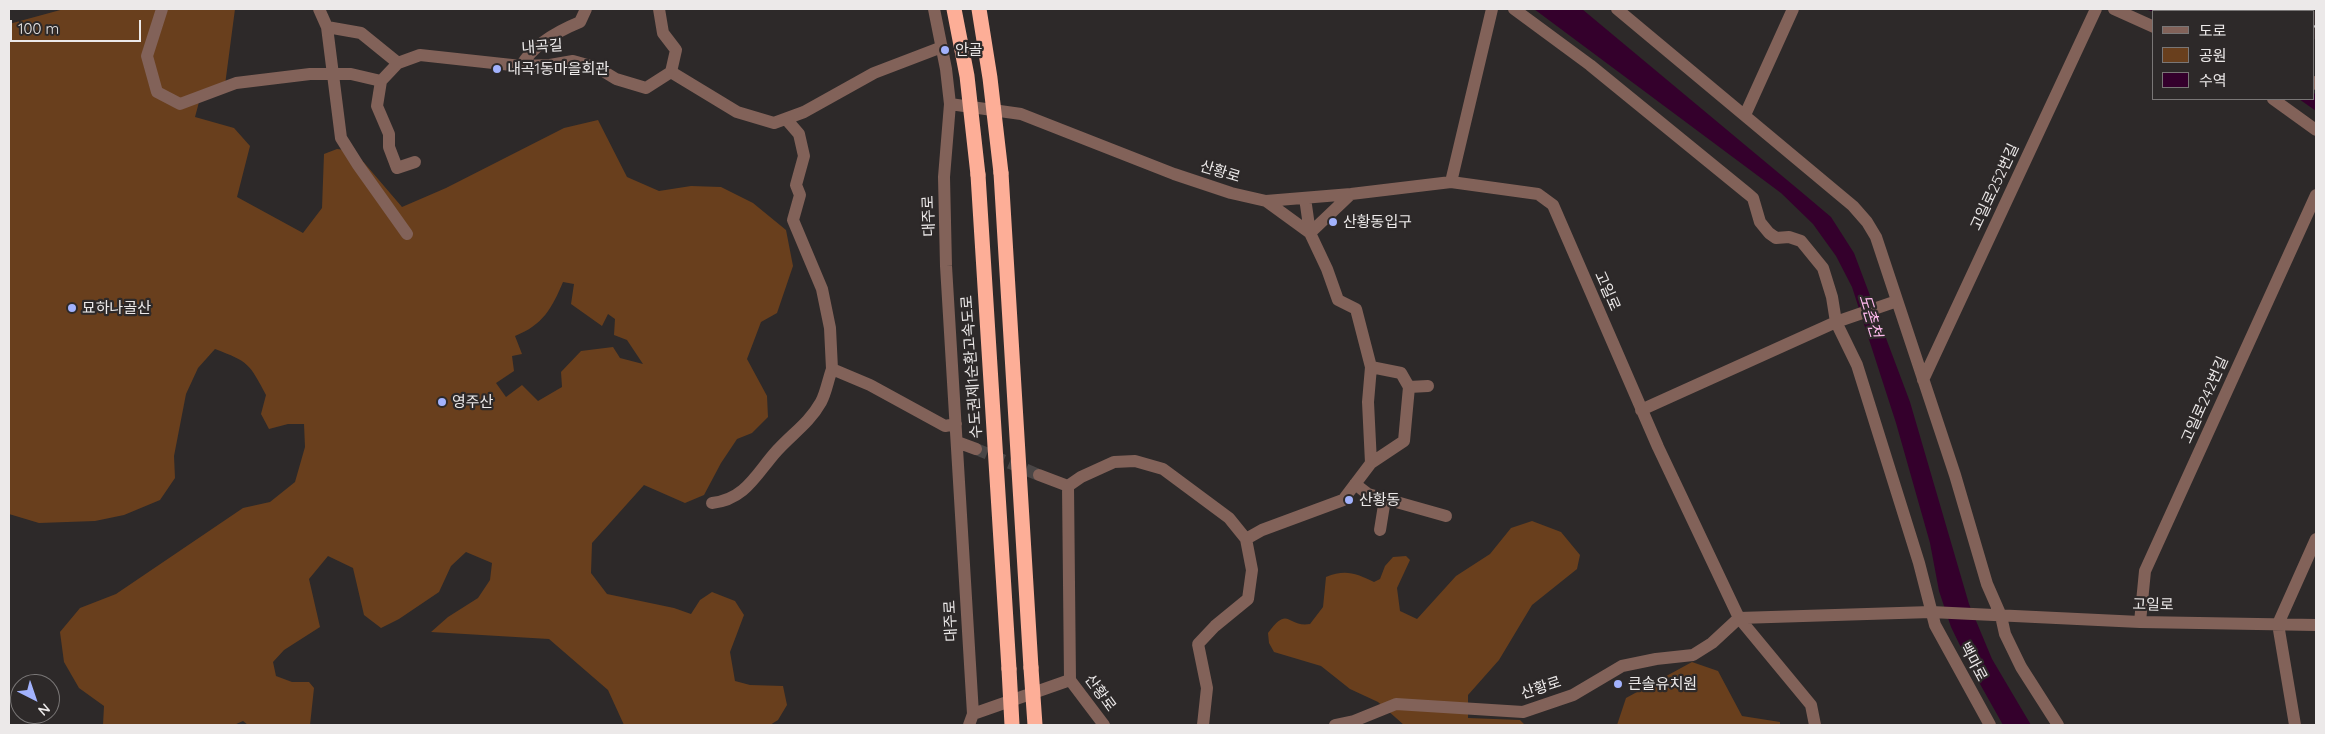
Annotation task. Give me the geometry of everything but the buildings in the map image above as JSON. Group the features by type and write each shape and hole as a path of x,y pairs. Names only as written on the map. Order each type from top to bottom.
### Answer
{"highway":[{"name":"수도권제1순환고속도로","path":"954,9 968,76 978,175 1012,725"},
{"path":"979,9 990,78 1001,173 1035,725"}],"street":[{"path":"162,9 147,56 157,92 180,104 236,83 310,74 352,74 381,81 377,106 389,134 388,147 396,168 416,162"},
{"path":"319,9 327,27 341,138 407,234"},
{"path":"521,66 528,54 564,28 580,22 586,9"},
{"path":"659,9 663,33 676,50 671,72 737,112 774,123 804,112 874,73 942,47"},
{"name":"대주로","path":"934,9 942,47 950,104 944,176 946,266 971,720"},
{"path":"1450,182 1492,9"},
{"name":"백마로","path":"1514,9 1590,65 1753,198 1760,222 1768,233 1776,238 1788,237 1801,241 1823,268 1950,655 1990,725"},
{"path":"1617,9 1853,206 1867,222 1876,237 1892,303 1923,380 1955,475 1995,616 2021,667 2058,725"},
{"path":"1745,115 1793,9"},
{"name":"고일로252번길","path":"1923,380 2096,9"},
{"path":"2114,9 2152,26"},
{"path":"327,27 361,33 398,63"},
{"name":"내곡길","path":"381,81 398,63 420,55 521,66 550,65 573,61 598,68 616,80 646,88 671,72"},
{"path":"2274,100 2316,130"},
{"name":"산황로","path":"950,104 1020,114 1174,174 1231,193 1266,201 1305,198"},
{"path":"712,503 722,502 739,493 758,476 774,454 808,422 822,400 832,369 830,328 822,289 793,220 800,195 796,185 804,156 799,134 786,119"},
{"name":"고일로","path":"1305,198 1450,182 1538,194 1553,205 1692,523 1739,618 1811,706 1815,725"},
{"path":"1310,233 1351,194"},
{"name":"고일로242번길","path":"2140,622 2145,571 2316,195"},
{"path":"1305,198 1310,233 1328,269 1338,300 1356,310 1371,367 1368,402 1371,463"},
{"path":"1266,201 1310,233"},
{"path":"1642,410 1839,321 1892,303"},
{"path":"1246,539 1262,530 1343,500 1371,463 1404,441 1409,387 1401,373 1371,367"},
{"path":"832,369 870,385 945,426 956,424"},
{"path":"1409,387 1428,386"},
{"path":"957,442 976,449"},
{"path":"1068,486 1081,477 1114,462 1135,461 1163,469 1229,518 1246,539 1252,570 1248,598 1215,626 1198,644 1207,688 1203,725"},
{"path":"1039,475 1068,486"},
{"path":"1355,484 1368,494 1446,516"},
{"path":"971,720 1070,680 1068,486"},
{"path":"1380,530 1385,499"},
{"path":"2295,725 2278,624 2316,539"},
{"path":"1739,618 1936,613"},
{"name":"고일로","path":"1936,613 2140,622 2316,625"},
{"name":"산황로","path":"1335,725 1354,721 1396,704 1523,712 1573,695 1622,666 1656,659 1693,655 1712,643 1739,618"},
{"name":"산황로","path":"1070,680 1104,725"}],"shaded area":[{"path":"2246,9 2312,10 2248,10"},
{"path":"2315,12 2316,12 2315,40"}],"green space":[{"path":"64,9 235,9 225,85 199,102 195,117 234,128 250,146 237,197 303,233 322,208 324,154 337,149 354,151 402,207 446,188 564,128 598,120 627,177 659,191 691,186 721,187 753,203 786,230 793,266 777,313 761,322 747,359 767,396 768,417 752,433 737,439 721,463 704,495 685,503 644,485 592,543 591,573 607,594 674,608 691,614 700,600 712,592 735,601 744,615 730,652 735,681 750,685 783,686 787,705 778,720 770,725 624,725 608,690 549,639 431,632 448,617 478,598 490,580 492,563 466,552 451,566 439,592 399,619 381,628 364,615 353,568 328,556 309,579 320,627 284,650 273,662 276,676 292,682 309,682 314,688 310,725 248,725 243,721 234,725 103,725 104,706 79,688 64,662 60,632 80,608 116,594 243,508 270,502 295,482 305,447 304,424 288,424 269,429 261,414 266,395 256,376 242,361 215,349 198,368 186,394 174,456 175,478 160,500 124,515 95,521 39,523 9,514 9,24","holes":["563,282 574,284 571,304 602,326 608,314 615,319 614,335 627,340 643,364 620,358 613,347 581,351 561,372 562,387 538,401 522,385 506,397 496,383 514,371 512,356 522,354 515,336 525,332 540,321 555,300"]},
{"path":"1532,521 1561,532 1580,555 1577,569 1532,605 1499,660 1468,695 1468,718 1520,720 1525,725 1404,725 1378,702 1350,689 1321,666 1274,652 1269,643 1268,633 1275,624 1284,618 1297,623 1310,624 1323,607 1326,577 1339,573 1350,573 1374,582 1380,579 1385,566 1393,557 1406,556 1410,560 1397,588 1400,611 1417,619 1456,576 1490,554 1511,528"},
{"path":"1692,662 1718,671 1742,716 1780,722 1780,725 1617,725 1626,698"}],"water":[{"name":"도촌천","path":"1534,9 1582,9 1831,217 1854,253 1910,402 1969,604 1992,659 2031,725 2003,725 1971,668 1951,627 1939,591 1930,543 1896,423 1852,287 1836,256 1813,224 1781,193"},
{"path":"2145,9 2193,10 2152,10"},
{"path":"2315,94 2316,111 2300,100 2315,100"}],"tunnel":[{"path":"976,449 1039,475"}],"place":[{"name":"안골","path":"945,50"},
{"name":"내곡1동마을회관","path":"497,69"},
{"name":"산황동입구","path":"1333,222"},
{"name":"묘하나골산","path":"72,308"},
{"name":"영주산","path":"442,402"},
{"name":"산황동","path":"1349,500"},
{"name":"큰솔유치원","path":"1618,684"}]}
